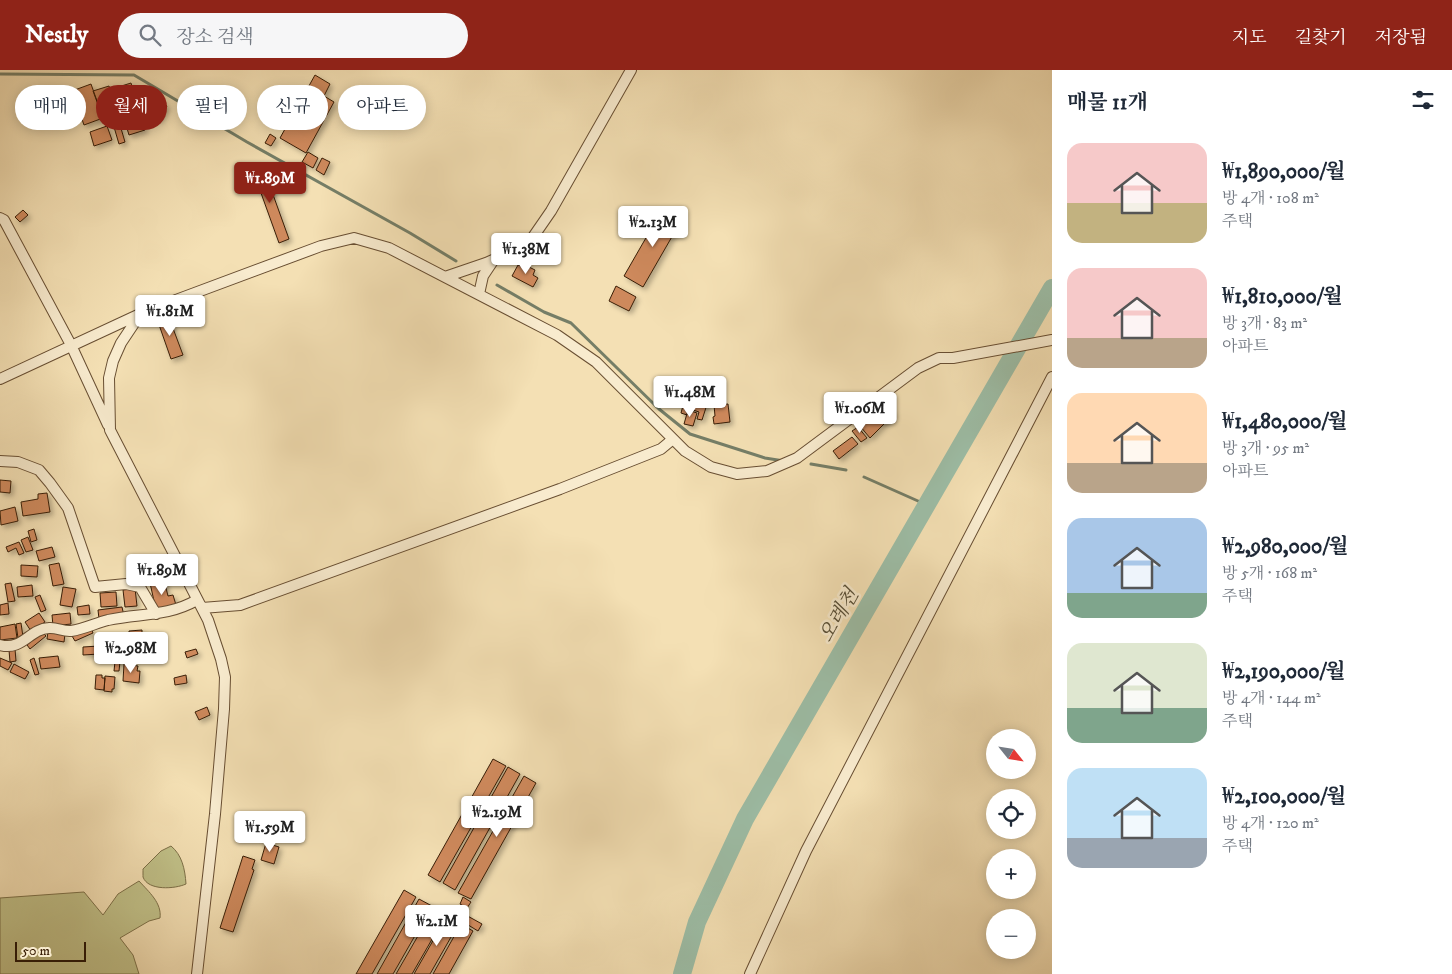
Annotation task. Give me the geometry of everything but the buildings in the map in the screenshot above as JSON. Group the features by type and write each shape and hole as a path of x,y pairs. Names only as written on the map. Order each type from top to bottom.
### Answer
{"street":[{"path":"445,277 494,260 520,248 531,240 542,226 631,70"},
{"path":"0,218 4,220 70,345 110,430 208,620 221,658 225,677 224,709 216,814 197,974"},
{"path":"0,379 70,345 141,314 321,246 354,238 389,248 557,335 596,362 685,451 711,467 738,474 767,471 797,458 918,368 939,358 953,358 1052,340"},
{"path":"479,294 483,276 494,260"},
{"path":"110,430 109,378 113,361 121,343 141,314"},
{"path":"750,974 806,852 1052,377"},
{"path":"0,645 9,647 19,644 48,627 70,631 107,620 133,615 156,614 200,604 240,605 560,488 661,449 673,440"},
{"path":"0,461 18,462 39,470 50,483 68,508 95,586 126,584 140,587 156,614"}],"green space":[{"path":"171,846 178,854 182,863 186,884 169,888 150,885 143,877 143,869 161,851"},
{"path":"139,881 157,903 160,918 149,921 120,938 133,955 139,974 0,974 0,898 84,892 103,915 118,894"}],"waterway":[{"path":"0,74 134,75 456,261"},
{"path":"497,285 544,312 571,323 659,409 690,434 765,458 784,461"},
{"name":"오례천","path":"682,974 697,922 745,819 1052,288"},
{"path":"811,464 846,470"},
{"path":"864,477 927,505"}]}
